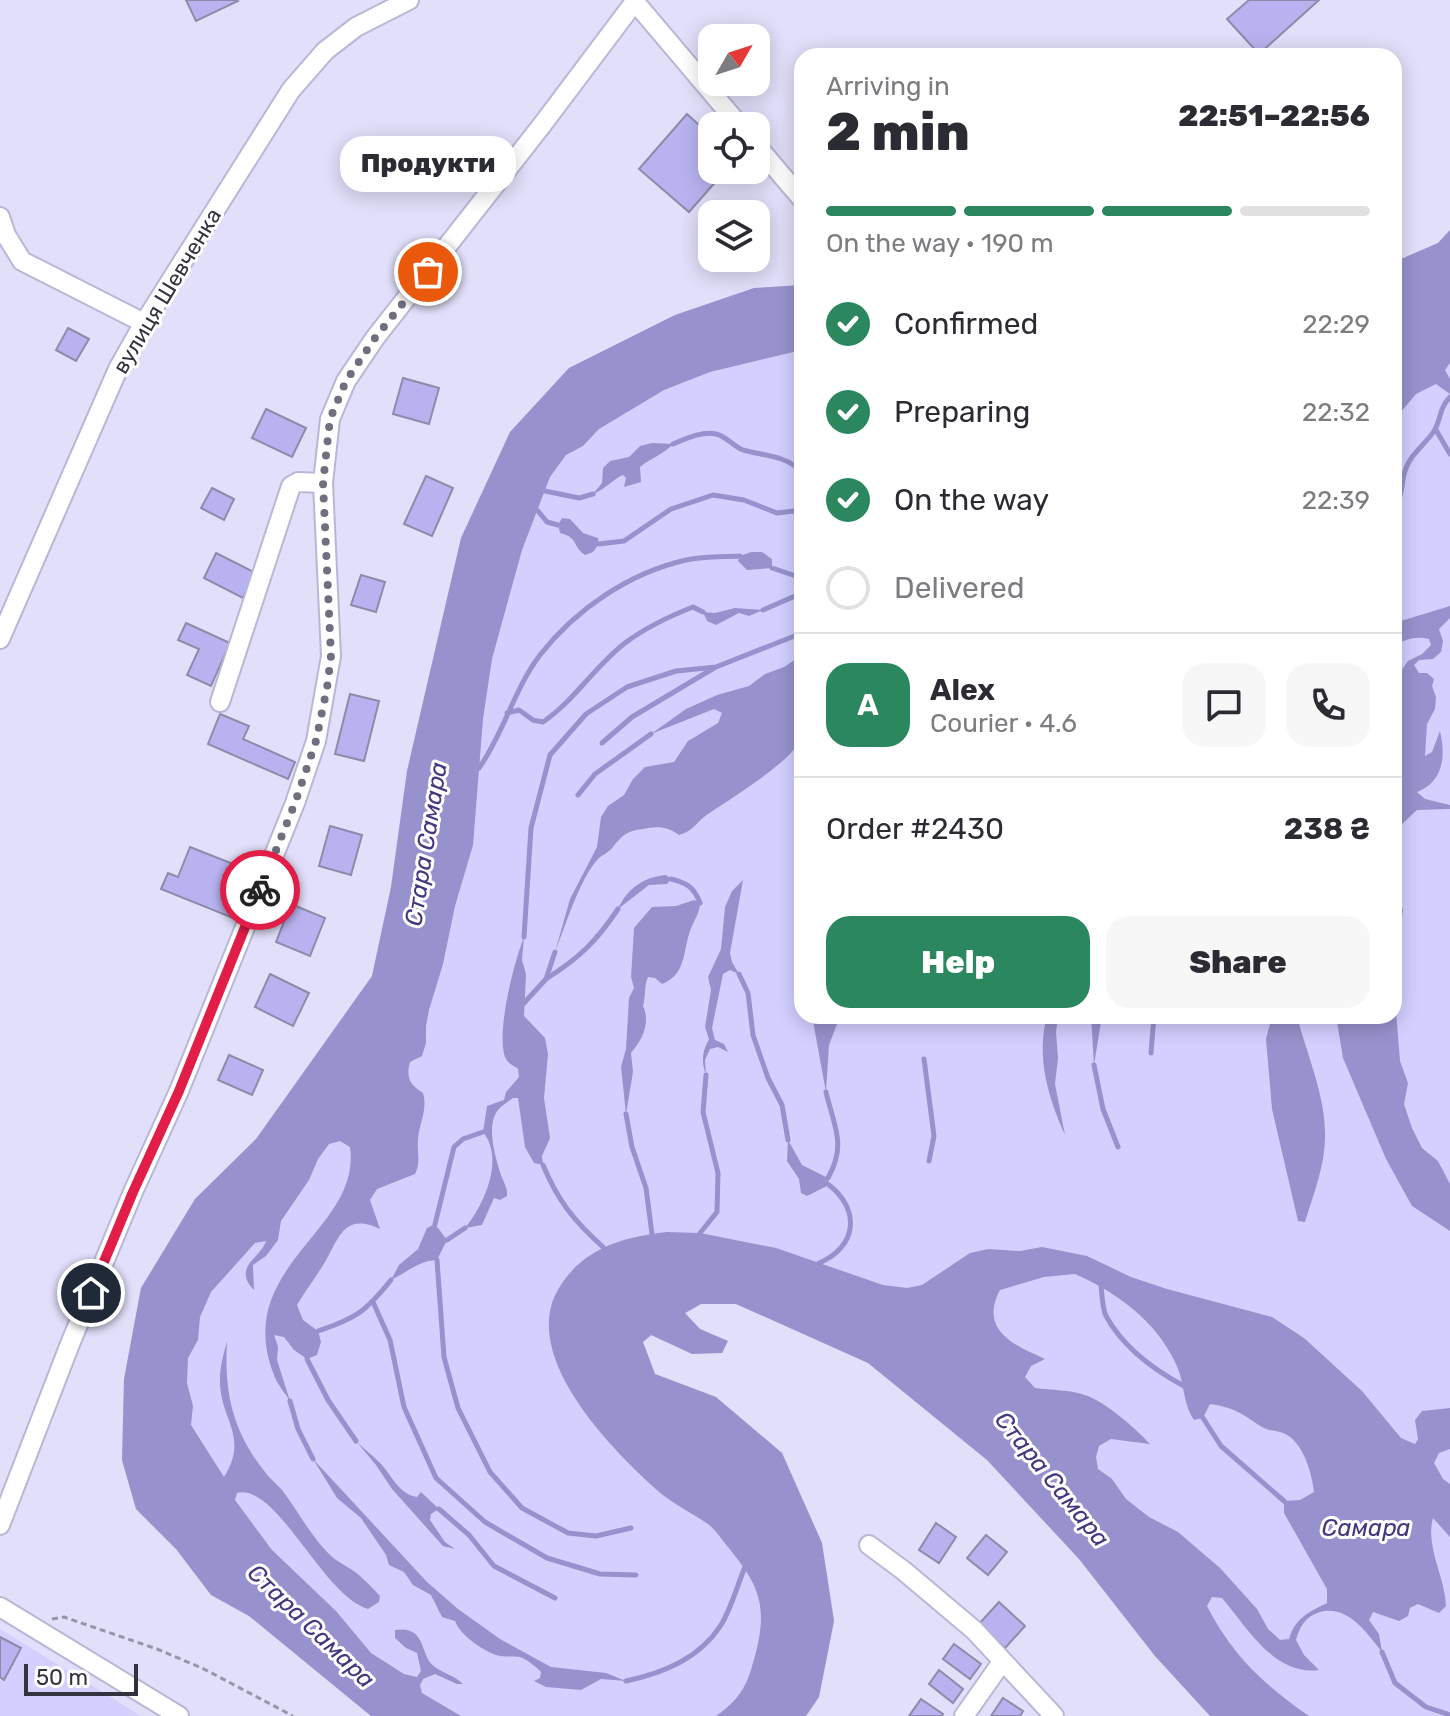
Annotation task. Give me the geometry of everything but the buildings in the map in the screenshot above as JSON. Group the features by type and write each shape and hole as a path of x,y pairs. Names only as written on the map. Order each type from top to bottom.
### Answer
{"street":[{"name":"вулиця Шевченка","path":"0,639 112,383 144,323 291,90 335,43 356,27 409,0"},
{"path":"0,1525 70,1344 182,1083 295,803 316,741 331,656 323,483 330,419 346,381 375,338 635,1 728,112"},
{"path":"770,161 794,190"},
{"path":"0,217 6,235 22,261 144,323"},
{"path":"220,702 291,486 298,482 323,483"},
{"path":"869,1545 974,1630 1054,1716"},
{"path":"0,1607 179,1716"},
{"path":"964,1716 1002,1662"}],"path":[{"path":"25,1622 64,1617 157,1649 204,1669 293,1716"}],"shaded area":[{"path":"1450,230 1450,1716 1210,1716 1155,1656 1079,1559 987,1460 868,1363 736,1304 701,1304 643,1342 655,1374 716,1397 782,1453 822,1543 834,1621 819,1697 806,1716 371,1716 249,1616 211,1595 176,1549 136,1509 122,1460 124,1379 141,1288 195,1199 256,1139 372,976 391,887 407,771 461,538 510,432 569,368 675,315 754,288 794,286 794,1024 1402,1024 1402,259 1438,243"},
{"path":"0,1629 141,1716 0,1716"}],"water":[{"path":"1450,230 1450,363 1445,370 1450,379 1450,394 1436,384 1416,394 1402,411 1402,259 1438,243"},
{"name":"Стара Самара","path":"794,286 794,352 710,372 664,390 599,429 583,446 566,455 550,477 522,550 492,659 483,719 473,845 429,1010 426,1043 422,1056 410,1062 409,1067 410,1080 423,1093 424,1099 415,1174 377,1189 370,1200 380,1229 359,1223 345,1230 297,1305 303,1320 318,1331 321,1342 317,1355 307,1359 294,1350 284,1337 274,1335 278,1347 277,1360 290,1401 274,1375 265,1337 269,1305 282,1277 337,1203 348,1176 350,1147 340,1141 329,1144 318,1159 309,1180 281,1221 278,1240 266,1256 253,1265 254,1290 248,1282 247,1269 266,1241 255,1243 211,1292 200,1317 198,1340 188,1358 187,1383 193,1406 191,1425 224,1477 234,1450 220,1379 227,1341 227,1377 232,1410 254,1457 282,1490 322,1547 368,1583 380,1596 379,1602 368,1609 351,1600 268,1505 252,1495 237,1493 235,1500 272,1550 336,1611 371,1653 404,1674 417,1677 421,1671 417,1653 395,1638 395,1630 413,1632 430,1662 463,1684 435,1674 423,1679 420,1685 422,1693 461,1716 371,1716 249,1616 211,1595 176,1549 136,1509 122,1460 124,1379 141,1288 195,1199 256,1139 372,976 391,887 407,771 461,538 510,432 569,368 675,315 754,288"},
{"path":"673,444 640,467 641,482 624,487 626,478 623,475 593,494 602,483 603,468 610,461 629,457 640,446"},
{"path":"562,518 570,519 583,533 598,538 599,544 593,552 585,555 570,537 560,533 558,525"},
{"path":"762,552 772,559 772,568 747,570 738,561 740,556"},
{"path":"1450,606 1450,618 1439,629 1443,641 1441,652 1433,659 1419,660 1414,665 1419,673 1427,673 1434,679 1435,709 1427,724 1425,756 1432,752 1440,731 1443,750 1437,775 1426,788 1417,792 1425,799 1450,805 1450,809 1417,810 1402,825 1402,670 1408,661 1431,645 1429,639 1419,638 1402,642 1402,621"},
{"path":"735,608 763,610 749,616 739,613 716,625 707,621 703,612 715,613"},
{"path":"794,660 794,749 775,767 688,831 679,835 666,828 653,827 629,832 622,837 591,867 555,952 570,899 597,847 601,817 608,806 624,795 645,767 674,762 688,741 718,723 722,713 714,709 651,734 686,709 717,695 749,686 765,674"},
{"path":"666,875 671,879 667,884 649,885 618,909 637,885"},
{"path":"743,880 730,953 739,974 730,970 723,974 712,1028 715,1040 724,1044 728,1052 718,1047 710,1049 705,1060 706,1075 703,1061 709,1039 705,1027 711,990 708,977 721,949 725,907 732,891"},
{"path":"694,900 700,903 700,907 679,969 662,984 655,978 648,977 647,980 643,1006 646,1025 631,1053 633,1072 626,1114 621,1067 626,1049 629,998 634,988 631,977 634,928 652,907 676,906"},
{"path":"524,937 524,1016 545,1038 548,1054 544,1098 550,1138 542,1156 543,1165 534,1163 525,1147 518,1098 513,1098 500,1108 494,1116 493,1141 507,1196 500,1200 494,1198 482,1225 465,1228 485,1195 492,1168 489,1143 483,1132 487,1106 504,1100 506,1092 519,1077 518,1069 505,1057 503,1031 511,979"},
{"path":"813,1024 837,1024 829,1045 826,1092"},
{"path":"1045,1024 1057,1024 1055,1084 1065,1135 1046,1077"},
{"path":"1091,1024 1101,1024 1094,1065"},
{"path":"1270,1024 1299,1024 1322,1107 1325,1137 1323,1159 1305,1222 1298,1221 1272,1109 1266,1039"},
{"path":"1337,1024 1397,1024 1400,1061 1408,1083 1404,1104 1422,1148 1438,1161 1450,1184 1450,1231 1412,1206 1386,1159 1343,1058"},
{"path":"788,1140 802,1165 828,1178 829,1185 807,1196 801,1193 799,1179 787,1161"},
{"path":"435,1224 447,1240 437,1260 419,1265 391,1280 399,1265 418,1249 427,1228"},
{"name":"Самара","path":"667,1232 700,1233 776,1248 883,1285 907,1288 922,1285 970,1253 988,1249 1020,1251 1042,1247 1087,1256 1131,1277 1167,1289 1272,1317 1304,1338 1362,1391 1401,1438 1415,1444 1418,1439 1415,1420 1422,1411 1450,1408 1450,1449 1439,1453 1434,1463 1443,1479 1450,1484 1450,1537 1433,1518 1431,1529 1446,1606 1439,1613 1418,1604 1399,1621 1373,1612 1369,1620 1379,1634 1382,1652 1348,1616 1330,1611 1315,1614 1304,1623 1296,1640 1304,1655 1319,1670 1303,1670 1275,1658 1222,1598 1212,1597 1207,1606 1238,1654 1278,1693 1309,1716 1210,1716 1155,1656 1079,1559 987,1460 868,1363 736,1304 701,1304 685,1313 700,1329 728,1341 722,1353 692,1354 651,1335 643,1342 655,1374 716,1397 782,1453 822,1543 834,1621 819,1697 806,1716 716,1716 738,1696 747,1681 761,1621 758,1595 747,1572 714,1529 658,1491 595,1426 560,1371 551,1342 550,1314 559,1288 580,1263 620,1241","holes":["1075,1274 1133,1309 1157,1333 1178,1369 1187,1406 1194,1420 1203,1418 1210,1404 1226,1407 1265,1429 1287,1435 1302,1453 1314,1492 1300,1500 1284,1501 1284,1513 1327,1589 1327,1603 1299,1621 1289,1639 1280,1640 1268,1629 1257,1609 1220,1568 1178,1532 1149,1517 1126,1499 1112,1479 1098,1469 1096,1457 1099,1446 1111,1439 1150,1444 1144,1438 1120,1416 1093,1398 1073,1392 1035,1388 1025,1377 1031,1366 1045,1359 1011,1341 997,1325 994,1315 1000,1290 1044,1277"]},
{"path":"356,1441 405,1492 417,1497 421,1492 439,1509 431,1514 430,1520 445,1542 455,1549 443,1546 392,1489"},
{"path":"313,1459 427,1582 500,1639 551,1667 606,1673 626,1681 601,1679 581,1690 546,1687 534,1681 540,1678 541,1672 526,1660 494,1654 474,1643 455,1621 442,1617 431,1595 413,1585 404,1572 389,1565 386,1555 361,1518 337,1498"}],"waterway":[{"path":"1402,485 1407,465 1434,431 1450,397"},
{"path":"1436,430 1450,454"},
{"path":"673,444 711,433 740,449 782,459 794,465"},
{"path":"545,491 579,498 593,494"},
{"path":"599,544 624,541 671,509 713,495 744,500 777,513 794,511"},
{"path":"538,511 547,522 558,525"},
{"path":"479,768 531,668 554,638 587,608 624,584 665,566 699,558 740,556"},
{"path":"772,568 794,575"},
{"path":"763,610 794,596"},
{"path":"507,713 519,710 533,720 543,722 565,704 614,652 633,638 693,607 703,612"},
{"path":"524,937 531,828 550,755 586,714 627,687 676,671 716,667 794,636"},
{"path":"602,743 632,717 714,668"},
{"path":"578,795 595,774 651,734"},
{"path":"671,879 689,886 700,903"},
{"path":"546,979 586,948 618,909"},
{"path":"524,1003 546,979 555,952"},
{"path":"739,974 748,993 753,1035 768,1078 782,1105 788,1140"},
{"path":"1151,1053 1153,1024"},
{"path":"924,1059 934,1136 929,1161"},
{"path":"1094,1065 1103,1109 1118,1147"},
{"path":"700,1233 717,1212 718,1173 703,1112 706,1075"},
{"path":"826,1092 838,1145 828,1178"},
{"path":"626,1114 632,1147 646,1188 652,1234"},
{"path":"435,1224 454,1147 463,1139 483,1132"},
{"path":"543,1165 568,1210 603,1247"},
{"path":"819,1263 841,1248 850,1227 846,1205 829,1185"},
{"path":"447,1240 465,1228"},
{"path":"437,1260 444,1357 458,1408 490,1472 522,1508 568,1533 596,1536 631,1528"},
{"path":"318,1331 360,1312 391,1280"},
{"path":"1101,1285 1106,1316 1121,1338 1151,1365 1184,1386"},
{"path":"373,1302 390,1340 404,1407 436,1478 485,1522 547,1558 600,1574 636,1575"},
{"path":"307,1359 328,1400 356,1441"},
{"path":"290,1401 298,1429 313,1459"},
{"path":"1203,1418 1221,1446 1284,1501"},
{"path":"439,1509 469,1535 494,1566 555,1598"},
{"path":"626,1681 667,1669 702,1647 725,1619 745,1567"},
{"path":"1382,1652 1395,1683 1426,1707 1450,1715"}],"way so far":[{"path":"260,890 316,741 327,688 331,656 323,483 330,419 346,381 375,338 428,272"}],"place":[{"name":"Продукти","path":"428,272"}],"route":[{"path":"91,1293 179,1091 260,890"}]}
